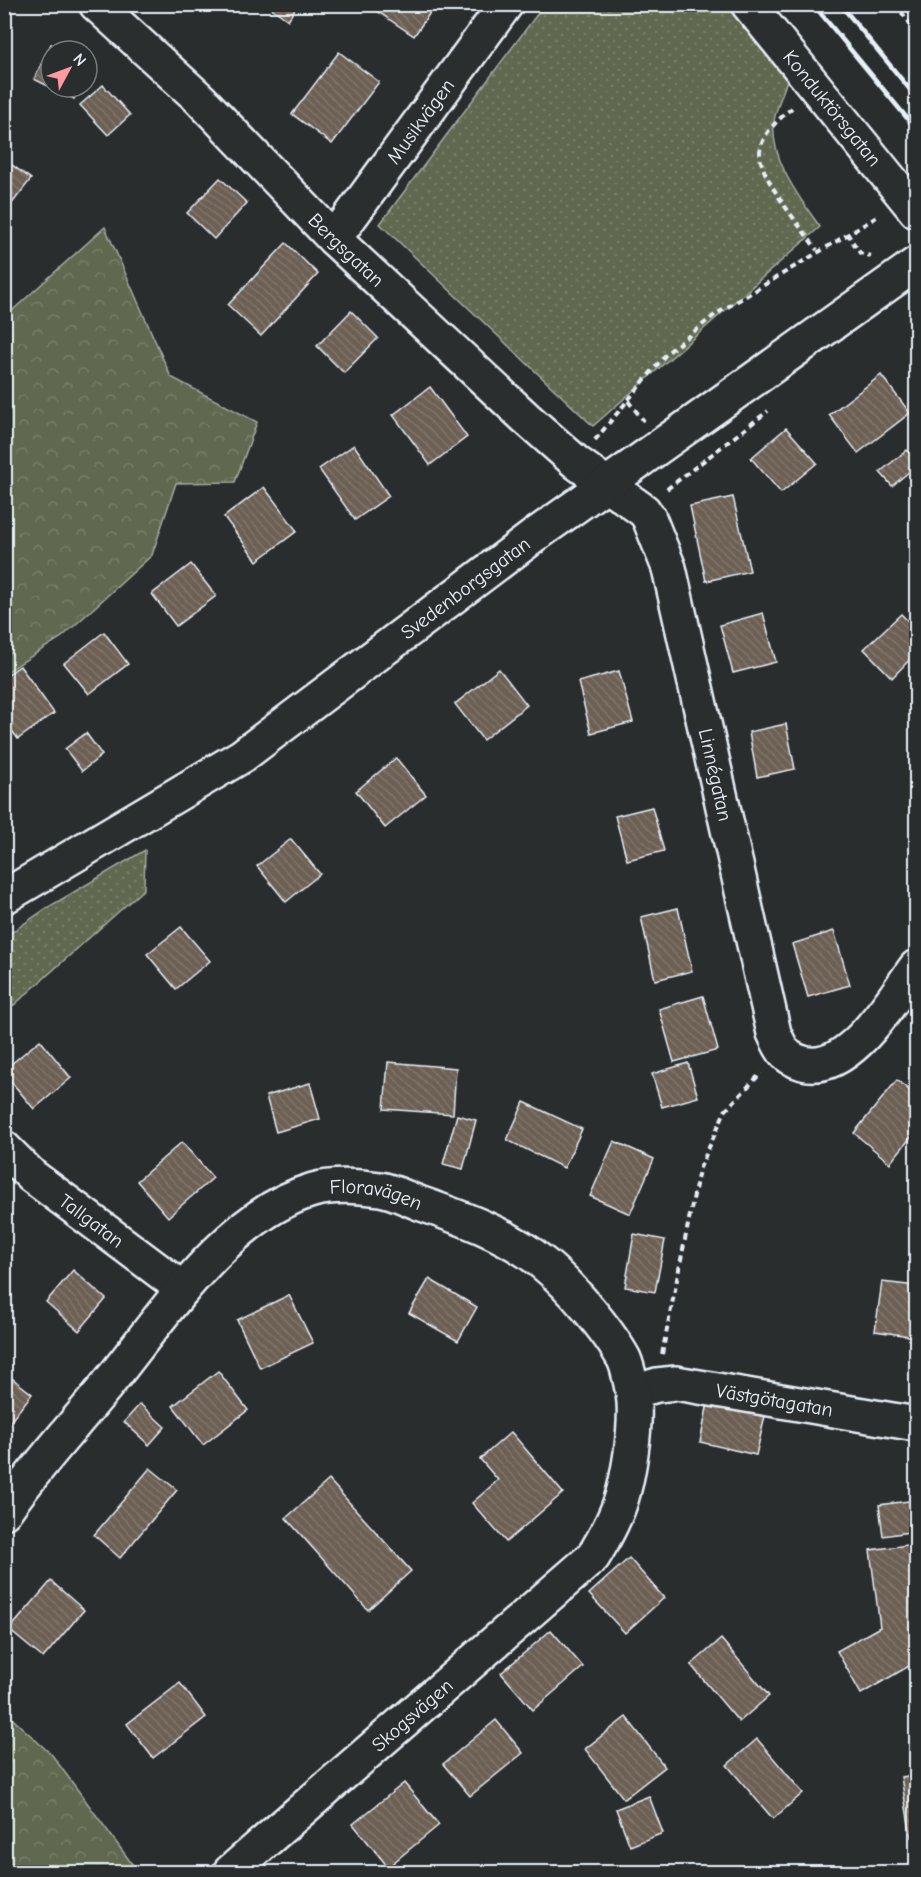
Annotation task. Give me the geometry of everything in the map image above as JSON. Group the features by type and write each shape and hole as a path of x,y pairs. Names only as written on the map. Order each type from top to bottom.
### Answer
{"street":[{"name":"Bergsgatan","path":"96,4 200,99 334,239 526,418 606,484"},
{"name":"Musikvägen","path":"334,239 506,4"},
{"name":"Konduktörsgatan","path":"748,4 901,211"},
{"name":"Svedenborgsgatan","path":"4,897 242,756 606,484 916,264"},
{"name":"Linnégatan","path":"606,484 644,511 669,568 774,1033 782,1052"},
{"path":"782,1052 792,1060 813,1065 830,1062 843,1055 861,1039 916,967"},
{"name":"Tallgatan","path":"4,1148 32,1176 183,1289"},
{"name":"Floravägen","path":"4,1512 26,1481 104,1390 183,1289 218,1252 251,1223 280,1203 314,1190 345,1186 382,1189 472,1222 544,1264 600,1324 645,1388 616,1514 593,1557"},
{"name":"Västgötagatan","path":"645,1388 676,1383 916,1424"},
{"name":"Skogsvägen","path":"230,1872 593,1557"}],"path":[{"path":"895,4 916,31"},
{"path":"786,100 792,107 769,130 760,156 765,172 817,250"},
{"path":"647,424 628,401 667,353 716,314 817,250 847,233 901,211"},
{"path":"847,233 860,253 869,257 879,255"},
{"path":"645,1388 665,1334 699,1170 725,1111 782,1052"}],"green space":[{"path":"727,4 787,80 774,121 777,150 788,177 820,227 593,426 380,224 544,5"},
{"path":"105,227 171,377 257,422 235,482 176,483 152,555 62,637 5,673 5,317"},
{"path":"145,850 144,889 5,1013 5,937 47,908"},
{"path":"4,1711 52,1755 138,1872 5,1872"}],"building":[{"path":"266,4 298,4 288,20"},
{"path":"378,4 436,4 414,36 374,9"},
{"path":"339,52 379,82 332,144 292,114"},
{"path":"39,69 39,82 34,79"},
{"path":"103,85 130,115 108,135 80,105 87,99 99,99 99,88"},
{"path":"4,159 31,179 7,210 4,208"},
{"path":"220,178 247,203 214,239 187,213"},
{"path":"286,243 318,274 261,336 228,305"},
{"path":"351,311 378,338 344,373 317,346"},
{"path":"916,331 916,349 908,338"},
{"path":"881,375 910,413 858,453 829,415"},
{"path":"430,387 467,437 430,465 393,415"},
{"path":"786,428 817,463 781,493 751,458"},
{"path":"354,445 389,496 355,520 319,469"},
{"path":"907,450 916,462 916,466 892,486 880,472"},
{"path":"264,487 297,531 257,561 224,517"},
{"path":"733,497 750,571 706,581 690,506"},
{"path":"191,564 216,596 176,626 152,594"},
{"path":"763,613 776,662 733,673 720,625"},
{"path":"901,614 916,629 916,653 892,678 864,649"},
{"path":"104,632 128,664 89,694 64,663"},
{"path":"20,666 54,713 18,739 4,720 4,677"},
{"path":"499,669 527,705 483,740 455,704"},
{"path":"619,671 633,722 591,733 578,682"},
{"path":"786,724 795,769 757,777 749,732"},
{"path":"86,733 102,755 82,771 65,749"},
{"path":"396,758 426,795 385,828 356,791"},
{"path":"652,807 664,851 627,860 615,816"},
{"path":"291,839 320,874 286,902 257,866"},
{"path":"678,908 692,971 655,980 641,917"},
{"path":"181,927 210,961 176,989 147,954"},
{"path":"834,931 850,985 808,997 792,944"},
{"path":"703,996 718,1050 674,1062 659,1009"},
{"path":"40,1040 71,1078 34,1109 4,1073 4,1070"},
{"path":"388,1062 456,1068 453,1114 384,1109"},
{"path":"688,1063 698,1097 662,1107 652,1074"},
{"path":"897,1080 916,1096 916,1131 890,1163 854,1133"},
{"path":"310,1083 320,1119 276,1132 266,1096"},
{"path":"524,1102 582,1129 564,1168 507,1140"},
{"path":"457,1115 476,1120 463,1169 443,1164"},
{"path":"614,1141 654,1159 630,1214 590,1196"},
{"path":"182,1142 213,1178 168,1217 137,1181"},
{"path":"634,1234 665,1240 655,1292 625,1287"},
{"path":"73,1270 106,1299 79,1331 46,1302"},
{"path":"429,1279 477,1307 458,1341 409,1313"},
{"path":"882,1282 916,1286 916,1337 875,1331"},
{"path":"289,1295 313,1343 260,1368 237,1320"},
{"path":"218,1371 248,1410 203,1445 173,1406"},
{"path":"4,1372 32,1394 6,1427 4,1426"},
{"path":"708,1403 765,1416 756,1455 700,1442"},
{"path":"140,1404 165,1427 149,1445 124,1422"},
{"path":"511,1432 563,1493 506,1542 472,1503 498,1480 480,1459"},
{"path":"150,1468 177,1490 120,1558 94,1535"},
{"path":"329,1480 411,1571 368,1610 286,1518"},
{"path":"916,1500 916,1531 883,1536 879,1505"},
{"path":"915,1544 916,1662 861,1694 837,1651 880,1627 870,1550"},
{"path":"629,1558 664,1598 625,1633 589,1594"},
{"path":"51,1581 84,1610 43,1658 9,1630"},
{"path":"551,1630 583,1667 533,1710 501,1673"},
{"path":"721,1639 769,1696 739,1722 691,1665"},
{"path":"180,1683 206,1717 153,1758 127,1724"},
{"path":"626,1717 665,1767 624,1799 585,1749"},
{"path":"496,1720 523,1753 470,1796 443,1764"},
{"path":"757,1739 803,1793 773,1819 727,1765"},
{"path":"916,1775 916,1836 911,1837 901,1777"},
{"path":"404,1783 439,1825 388,1867 353,1824"},
{"path":"649,1796 663,1833 630,1846 616,1809"}],"railway":[{"path":"813,4 916,129"},
{"path":"840,4 916,97"}]}
